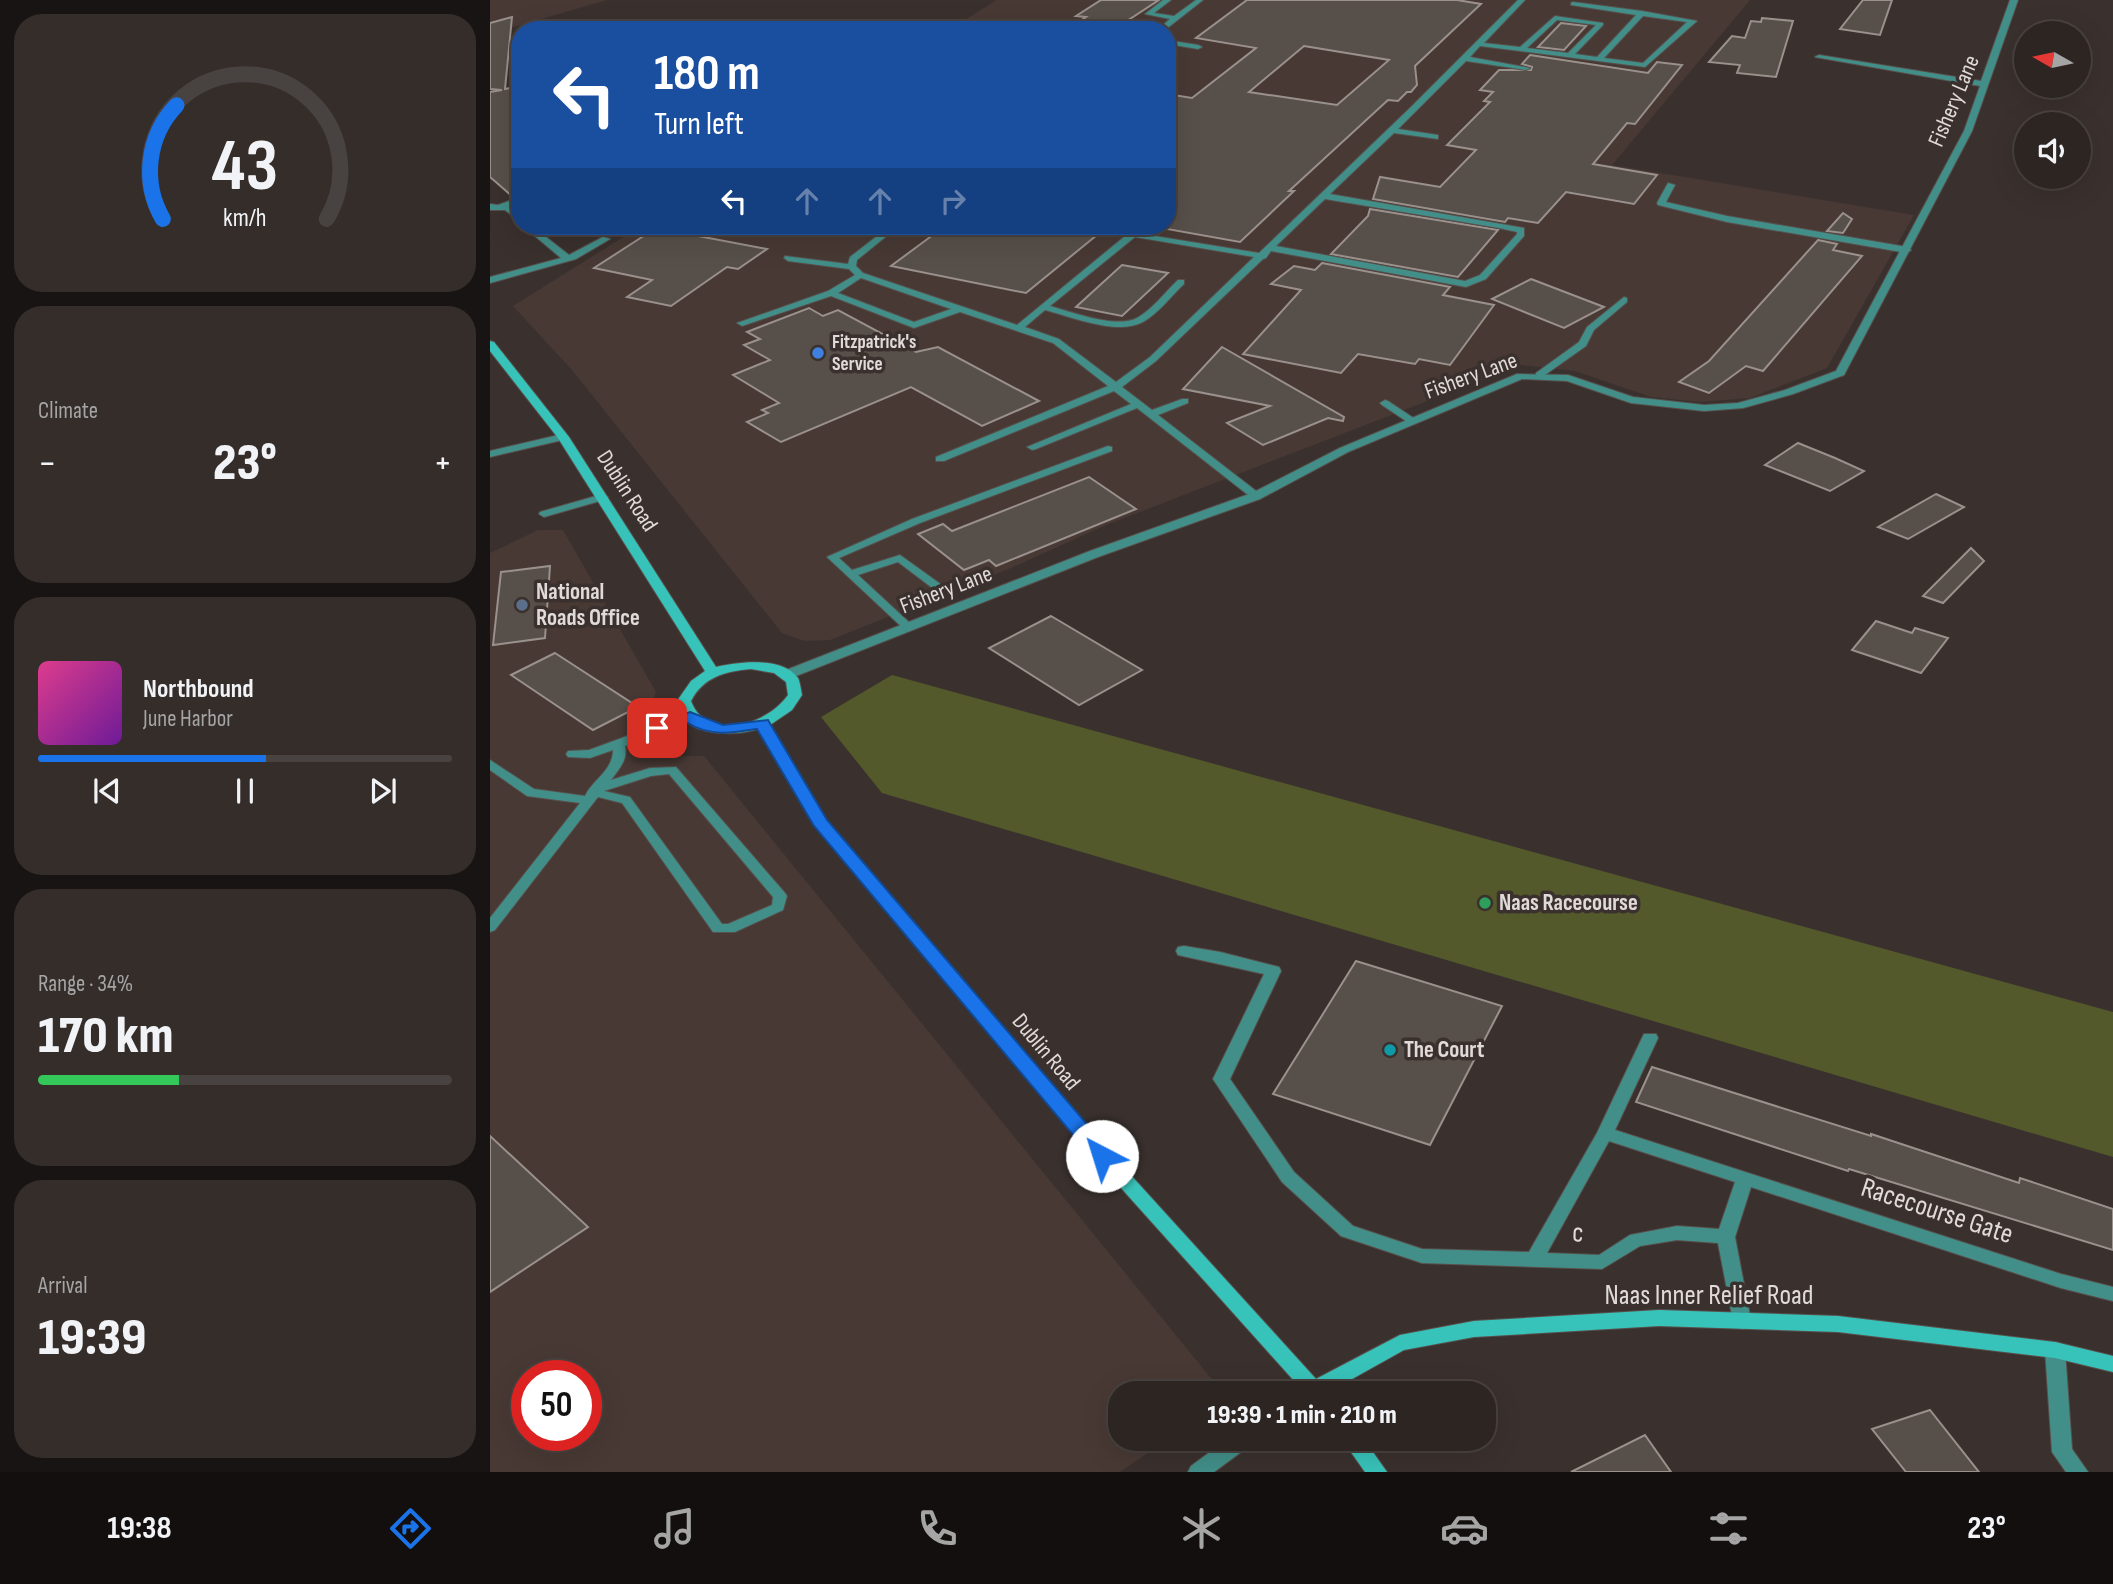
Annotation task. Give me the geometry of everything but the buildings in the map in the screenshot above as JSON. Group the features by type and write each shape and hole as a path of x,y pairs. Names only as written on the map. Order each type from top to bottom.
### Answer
{"main road":[{"name":"Dublin Road","path":"490,344 563,437 713,673"},
{"path":"751,665 769,667 786,675 795,687 795,695 785,711 762,724 723,729 702,725 690,717 684,701 688,691 713,673 751,665"},
{"name":"Dublin Road","path":"762,724 820,823 1102,1156 1303,1381"},
{"name":"Naas Inner Relief Road","path":"1333,1381 1400,1343 1474,1329 1659,1318 1838,1324 2055,1350 2113,1364"},
{"path":"1361,1451 1377,1472"}],"street":[{"name":"Fishery Lane","path":"786,675 1256,496 1344,450 1521,376 1568,378 1631,400 1669,406 1739,406 1789,392 1840,373 1968,131 2014,0"},
{"path":"1819,57 1986,84"},
{"name":"c","path":"1184,951 1273,971 1221,1079 1288,1177 1347,1231 1422,1256 1602,1262 1636,1240 1677,1233 1726,1237"},
{"path":"1534,1260 1605,1133 1650,1038"},
{"name":"Racecourse Gate","path":"1605,1133 2061,1281 2113,1294"},
{"path":"1742,1321 1726,1237 1745,1178"},
{"path":"2055,1350 2063,1452 2078,1472"},
{"path":"1198,1472 1227,1451"}],"lane":[{"path":"1168,0 1148,14 1175,18"},
{"path":"1171,21 1200,0"},
{"path":"940,459 1117,386 1153,359 1393,130 1522,0"},
{"path":"1478,44 1645,65 1693,20 1573,4"},
{"path":"1598,60 1642,13"},
{"path":"1522,50 1555,18 1601,24 1569,56"},
{"path":"1176,43 1198,47"},
{"path":"1464,58 1526,68"},
{"path":"1393,130 1435,137"},
{"path":"1671,185 1661,203 1727,219 1907,250"},
{"path":"1140,235 1466,284 1483,277 1521,234 1521,230 1499,225 1324,196"},
{"path":"539,235 568,258"},
{"path":"852,267 853,259 884,235"},
{"path":"1017,329 1132,235"},
{"path":"490,280 568,258 606,239"},
{"path":"788,258 852,267 860,275 1056,341 1256,496"},
{"path":"742,323 831,293 860,275"},
{"path":"1043,307 1117,325 1130,324 1139,321 1181,282"},
{"path":"831,293 914,325 958,309"},
{"path":"1539,375 1583,345 1590,329 1624,300"},
{"path":"1151,414 1185,401"},
{"path":"1385,402 1413,421"},
{"path":"1032,447 1139,404"},
{"path":"490,454 563,437"},
{"path":"908,627 832,557 916,521 1108,449"},
{"path":"544,514 603,497"},
{"path":"851,574 900,558 935,585"},
{"path":"572,754 590,754 690,717"},
{"path":"490,927 617,764 621,753 618,744"},
{"path":"490,764 531,793 592,794 626,800 718,929 730,929 778,907 780,896 672,770 650,772 592,794"}],"shaded area":[{"path":"490,0 607,0 535,21 511,21 511,28 490,34"},
{"path":"997,0 1750,0 1612,165 1914,215 1827,368 1750,398 1700,402 1651,397 1575,371 1521,365 1106,525 1011,568 830,640 804,641 782,633 572,370 513,306 627,235 1176,235 1176,21 963,21"},
{"path":"538,530 563,530 656,692 649,710 634,724 646,733 664,756 704,756 1213,1381 1108,1381 1108,1451 1151,1451 1120,1472 490,1472 490,553"}],"green space":[{"name":"Naas Racecourse","path":"892,675 2113,1012 2113,1157 882,793 821,717"}],"place":[{"name":"Fitzpatrick's Service","path":"818,353"},
{"name":"National Roads Office","path":"522,605"},
{"name":"Naas Racecourse","path":"1485,903"},
{"name":"The Court","path":"1390,1050"}],"route":[{"path":"657,728 690,717 712,728 734,729 762,724 820,823 1102,1156"}]}
